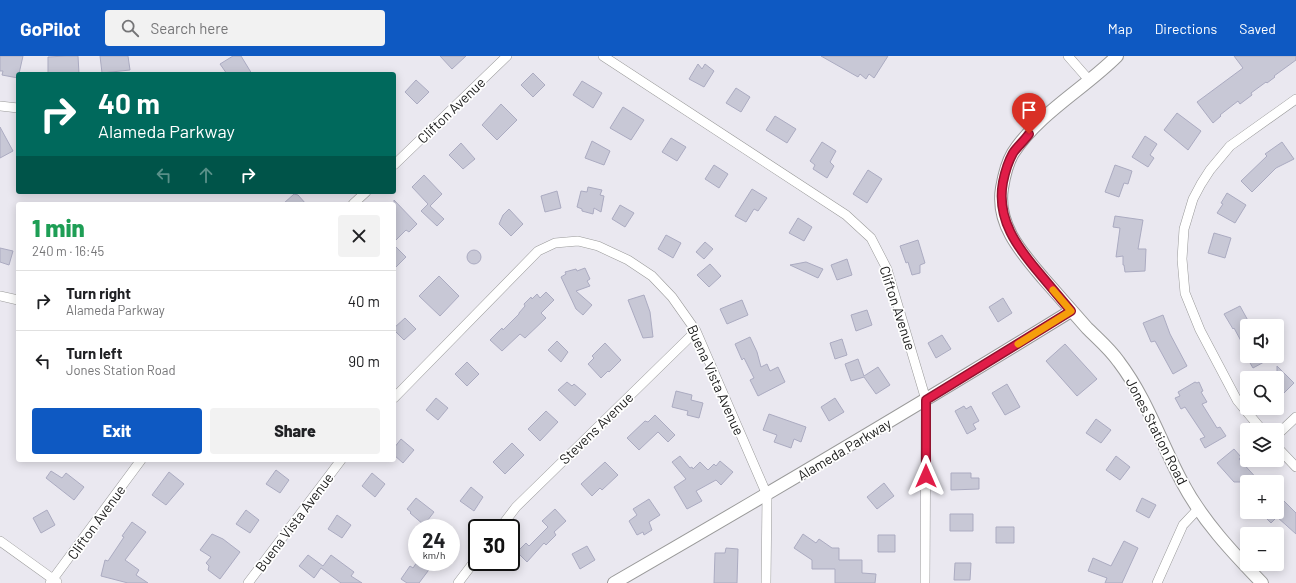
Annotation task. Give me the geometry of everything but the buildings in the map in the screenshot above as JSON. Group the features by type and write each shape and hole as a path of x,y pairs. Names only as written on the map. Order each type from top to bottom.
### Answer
{"street":[{"name":"Clifton Avenue","path":"396,163 507,56"},
{"name":"Clifton Avenue","path":"603,56 846,215 871,238 887,269 926,400 924,583"},
{"path":"1068,56 1089,80"},
{"name":"Jones Station Road","path":"1117,56 1045,118 1013,154 1005,171 1002,189 1002,207 1006,224 1012,238 1022,253 1071,311 1118,361 1137,389 1153,419 1182,482 1199,508 1235,555 1262,583"},
{"path":"1256,423 1237,400 1200,330 1185,293 1182,259 1184,230 1193,199 1201,184 1210,170 1230,146 1296,99"},
{"path":"0,106 16,108"},
{"path":"355,202 364,194"},
{"name":"Buena Vista Avenue","path":"396,396 538,251 555,243 578,241 598,246 628,260 652,276 672,297 696,331 767,495 766,583"},
{"path":"0,296 16,300"},
{"name":"Alameda Parkway","path":"614,583 767,495 1071,311"},
{"name":"Stevens Avenue","path":"507,519 516,507 696,331"},
{"path":"1284,428 1296,417"},
{"path":"1284,454 1296,467"},
{"name":"Clifton Avenue","path":"54,582 140,462"},
{"name":"Buena Vista Avenue","path":"248,583 339,462"},
{"path":"1157,583 1183,525 1199,508"},
{"path":"0,541 54,582"},
{"path":"458,583 468,570"}],"slow traffic":[{"path":"1018,344 1071,311 1053,290"}],"route":[{"path":"926,476 926,400 1071,311 1022,253 1012,238 1006,224 1002,207 1002,189 1005,171 1013,154 1029,134"}]}
